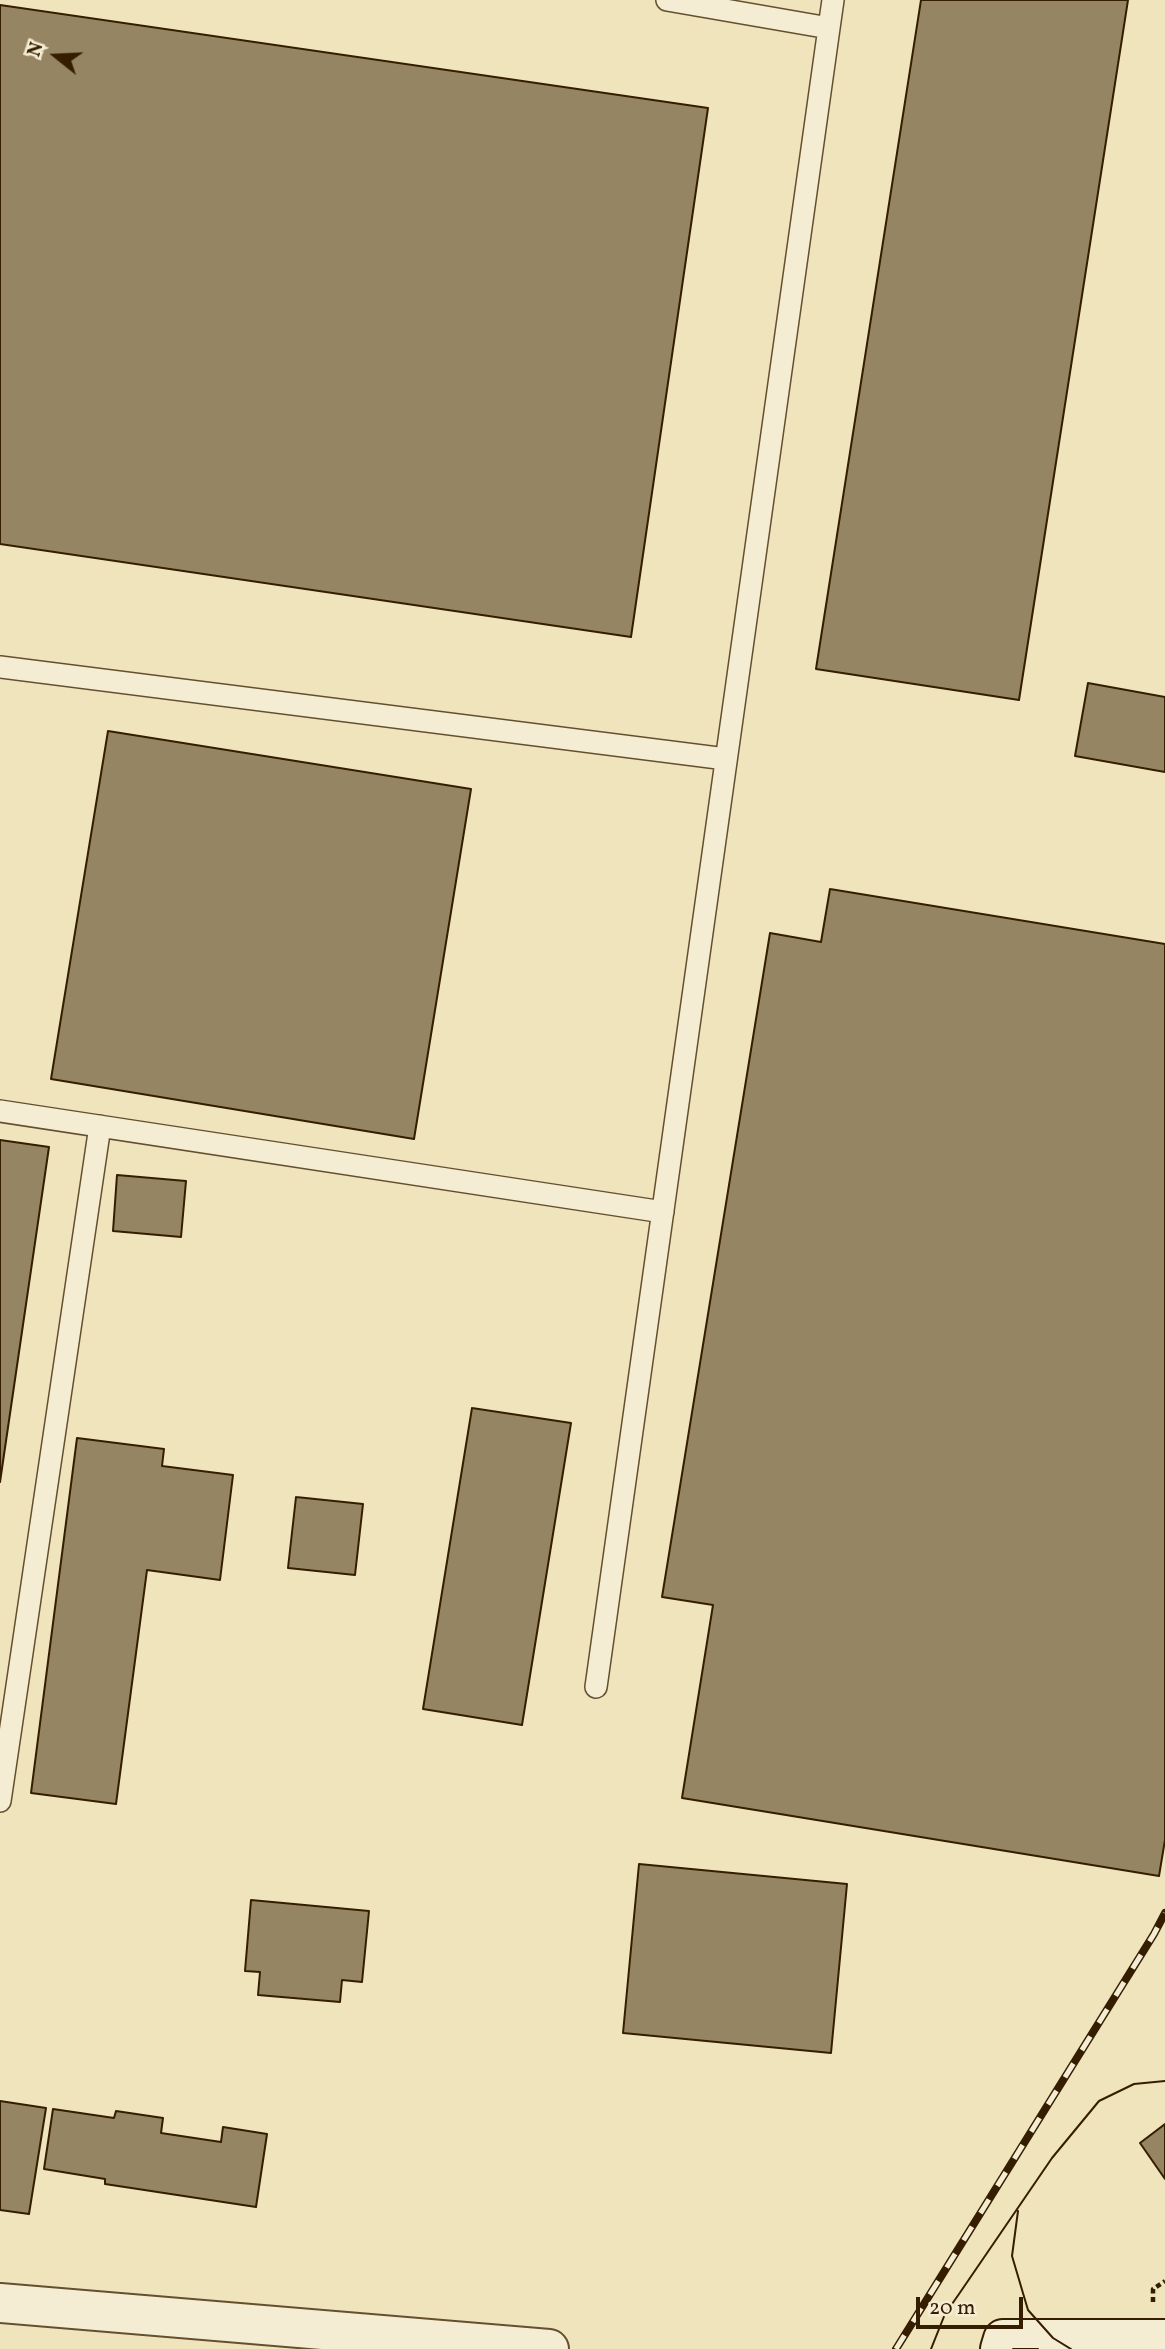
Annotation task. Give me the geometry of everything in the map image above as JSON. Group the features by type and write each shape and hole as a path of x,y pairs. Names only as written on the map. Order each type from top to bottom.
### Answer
{"street":[{"path":"0,2303 549,2349"},
{"path":"994,2346 1159,2321"}],"lane":[{"path":"667,0 829,28"},
{"path":"596,1687 833,0"},
{"path":"0,667 726,759"},
{"path":"0,1111 663,1212"},
{"path":"0,1801 100,1126"}],"path":[{"path":"1159,2321 1153,2289 1165,2281"}],"building":[{"path":"921,0 1128,0 1019,700 816,669"},
{"path":"0,5 708,108 631,637 0,544"},
{"path":"1088,683 1165,697 1165,772 1075,756"},
{"path":"108,731 471,789 414,1139 51,1079"},
{"path":"830,889 1165,944 1165,1840 1159,1876 682,1798 713,1605 662,1597 770,933 821,942"},
{"path":"0,1140 49,1147 0,1482"},
{"path":"117,1175 186,1181 181,1237 113,1231"},
{"path":"472,1408 571,1423 522,1725 423,1709"},
{"path":"77,1438 164,1449 162,1466 233,1475 220,1580 147,1570 116,1804 31,1793"},
{"path":"296,1497 363,1504 355,1575 288,1568"},
{"path":"639,1864 847,1884 831,2053 623,2033"},
{"path":"251,1900 369,1911 362,1982 342,1980 340,2002 258,1995 260,1972 245,1971"},
{"path":"0,2101 46,2108 29,2214 0,2210"},
{"path":"53,2109 114,2118 116,2111 163,2118 161,2133 221,2142 223,2127 267,2134 256,2207 105,2184 105,2179 44,2169"},
{"path":"1165,2124 1165,2179 1140,2143"}],"tram line":[{"path":"931,2349 945,2314 1052,2158 1099,2101 1134,2084 1165,2081"},
{"path":"1018,2211 1012,2256 1028,2310 1053,2338 1071,2349"},
{"path":"1013,2349 1038,2349"}],"railway":[{"path":"896,2349 1165,1913"}]}
